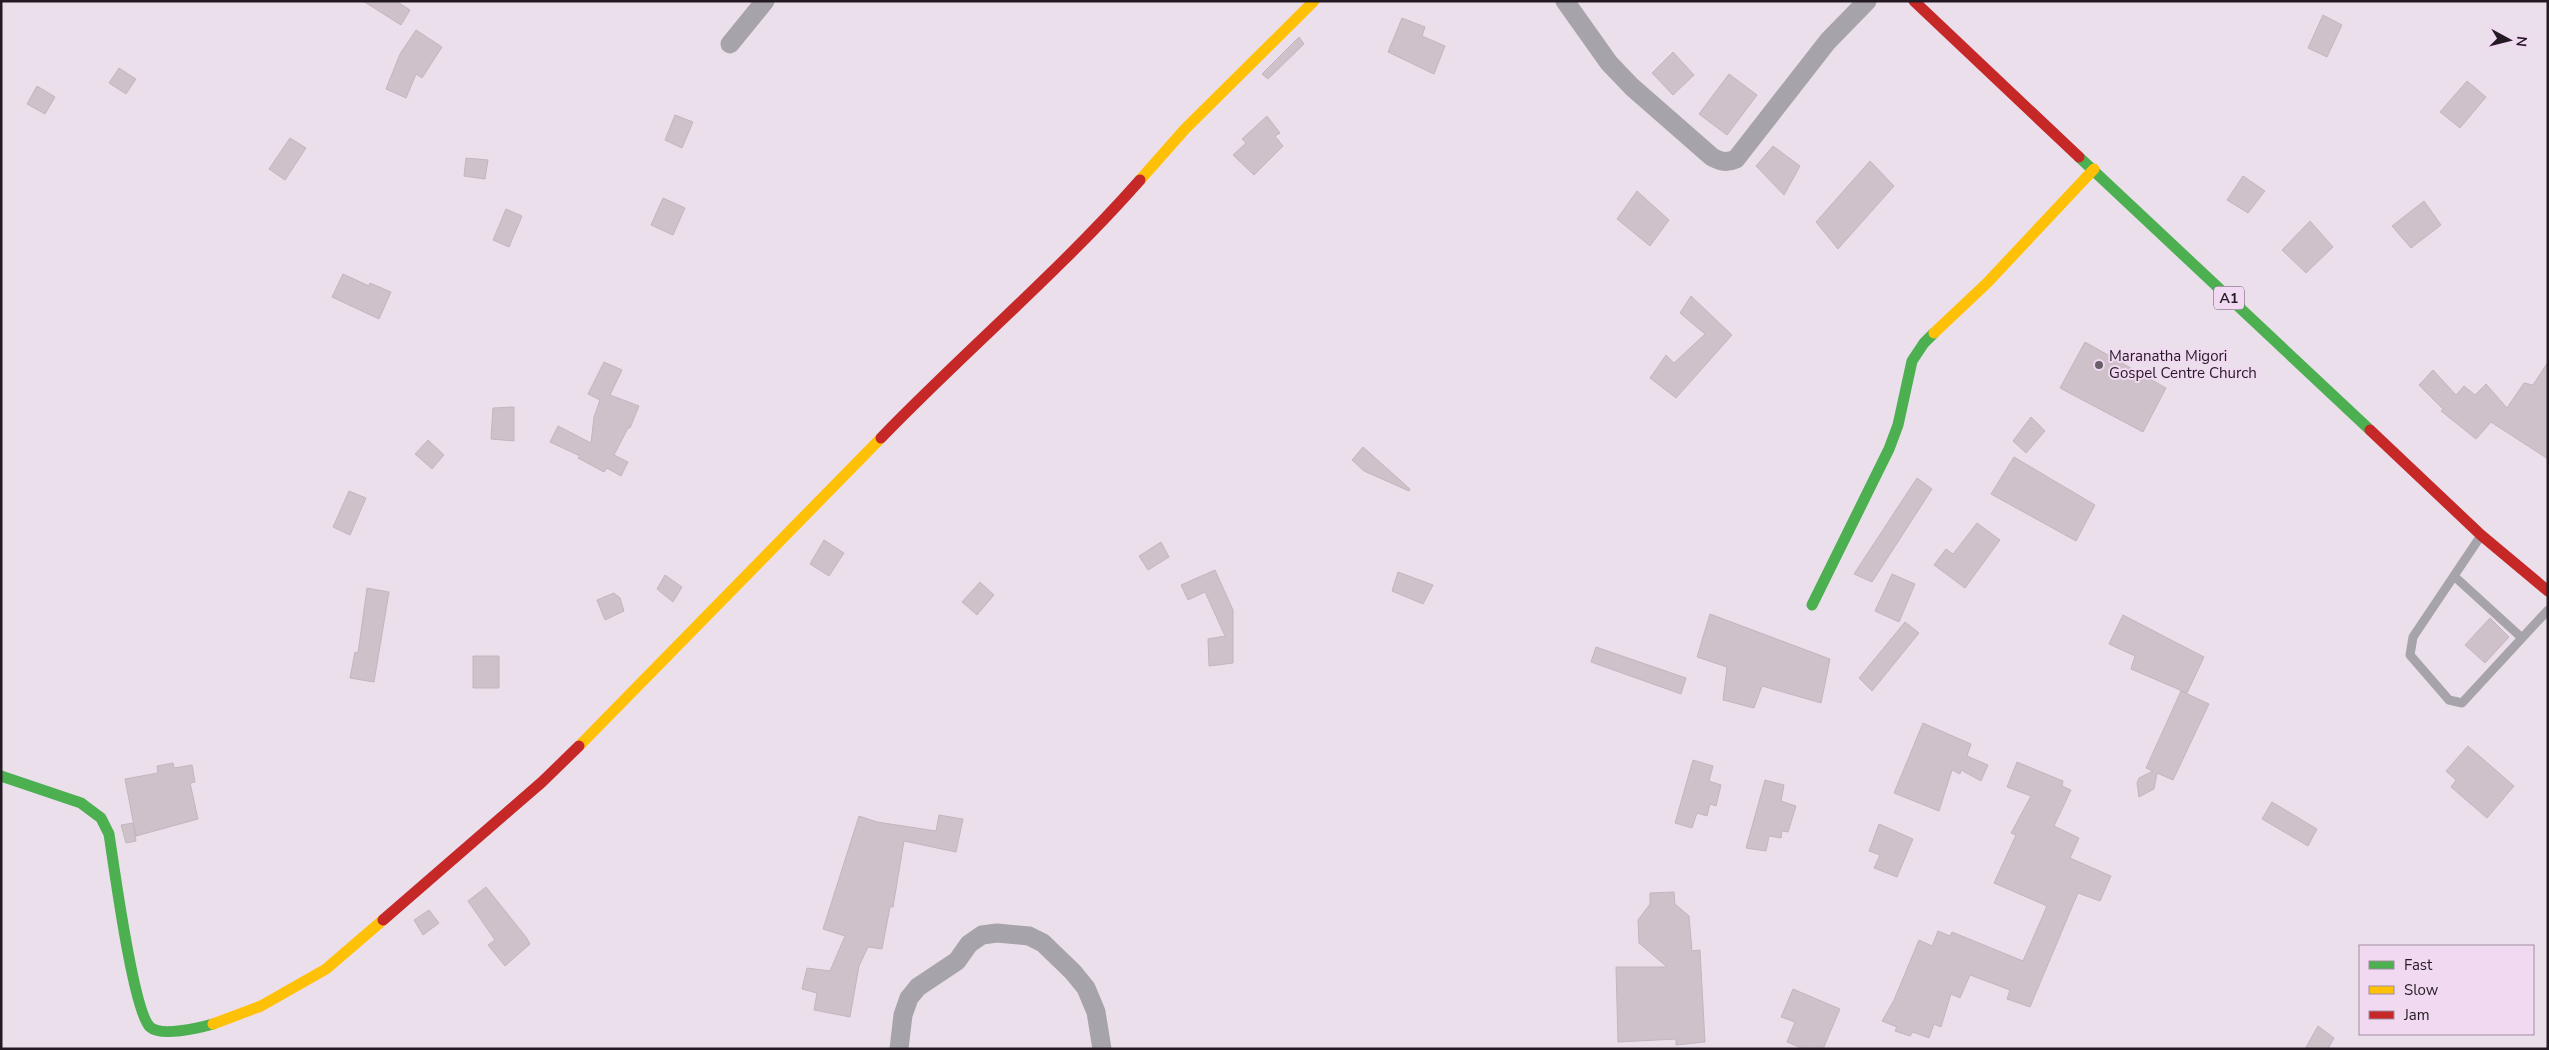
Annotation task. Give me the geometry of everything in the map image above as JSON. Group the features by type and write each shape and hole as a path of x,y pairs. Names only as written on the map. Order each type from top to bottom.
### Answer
{"main road":[{"path":"1,776 80,803 101,818 110,834 136,992 143,1018 151,1028 160,1033 206,1026 261,1006 299,985 332,964 542,782 662,664 946,371 1020,305 1096,230 1185,129 1314,1"},
{"name":"A1","path":"1914,1 2481,535 2548,591"},
{"path":"1812,605 1889,449 1898,425 1912,362 1924,344 1987,283 2094,169"}],"street":[{"path":"730,44 765,1"},
{"path":"1565,1 1598,48 1632,87 1712,157 1720,162 1729,162 1736,159 1828,41 1867,1"},
{"path":"899,1049 903,1015 909,998 918,987 957,961 969,944 982,935 998,933 1029,936 1043,943 1074,972 1086,988 1096,1012 1102,1049"}],"lane":[{"path":"2481,535 2412,636 2410,655 2449,700 2462,703 2548,610"},
{"path":"2454,576 2522,638"}],"building":[{"path":"363,1 396,1 410,10 401,25"},
{"path":"2323,15 2342,25 2327,57 2308,48"},
{"path":"1402,18 1425,27 1422,36 1445,46 1434,74 1388,52"},
{"path":"416,30 442,47 422,78 416,74 406,98 386,89 400,54"},
{"path":"1299,37 1304,44 1268,79 1262,74"},
{"path":"1673,52 1694,75 1673,95 1652,73"},
{"path":"119,68 136,79 126,94 109,83"},
{"path":"1729,74 1757,95 1727,135 1699,114"},
{"path":"2467,81 2486,97 2460,128 2440,112"},
{"path":"37,86 55,97 45,114 27,104"},
{"path":"675,115 693,122 682,148 665,140"},
{"path":"1267,116 1280,133 1275,136 1283,146 1254,175 1233,155 1246,143 1242,139"},
{"path":"290,138 306,148 285,180 269,169"},
{"path":"1773,146 1800,166 1784,195 1756,166"},
{"path":"466,158 488,160 485,179 464,176"},
{"path":"1870,161 1894,186 1838,249 1816,222"},
{"path":"2243,176 2265,191 2248,213 2227,200"},
{"path":"1637,191 1669,220 1650,246 1617,219"},
{"path":"663,198 685,208 673,235 651,225"},
{"path":"2424,201 2441,225 2411,248 2392,226"},
{"path":"506,209 522,216 509,247 493,240"},
{"path":"2310,221 2333,247 2306,273 2282,250"},
{"path":"343,274 369,286 370,283 391,292 379,319 332,297"},
{"path":"1691,296 1732,335 1676,398 1650,378 1666,355 1674,363 1705,334 1680,313"},
{"name":"Maranatha Migori Gospel Centre Church","path":"2085,342 2166,388 2143,432 2060,388"},
{"path":"604,362 622,370 610,395 639,406 630,428 628,428 614,455 628,462 621,476 607,468 604,472 578,458 580,456 550,442 558,426 591,443 594,417 600,400 588,394"},
{"path":"2548,362 2548,459 2491,422 2476,439 2441,411 2443,409 2419,385 2433,370 2456,395 2464,386 2475,395 2486,384 2507,408 2524,383 2533,385"},
{"path":"514,407 514,441 491,439 493,408"},
{"path":"2031,417 2045,431 2026,453 2013,441"},
{"path":"428,440 444,455 432,469 415,454"},
{"path":"1363,447 1410,489 1409,491 1364,471 1352,460"},
{"path":"2014,457 2095,505 2076,541 1991,494"},
{"path":"1917,478 1932,489 1872,582 1854,574"},
{"path":"349,491 366,498 350,535 333,527"},
{"path":"1977,523 2000,540 1965,588 1934,565 1946,549 1953,554"},
{"path":"824,540 844,553 829,576 810,564"},
{"path":"1161,542 1169,557 1148,570 1139,556"},
{"path":"1215,570 1233,610 1233,663 1209,666 1208,639 1225,636 1205,592 1188,600 1181,585"},
{"path":"1398,572 1433,585 1423,604 1392,591"},
{"path":"1892,574 1915,584 1899,622 1875,611"},
{"path":"665,575 682,587 673,602 657,589"},
{"path":"980,582 994,595 977,615 962,602"},
{"path":"367,588 389,592 374,682 350,678 355,652 358,653"},
{"path":"614,593 620,598 624,611 605,620 597,600"},
{"path":"1710,614 1830,659 1821,703 1762,686 1754,708 1723,700 1727,667 1697,657"},
{"path":"2123,615 2204,657 2187,693 2131,669 2135,656 2109,644"},
{"path":"2490,618 2509,637 2485,663 2465,645"},
{"path":"1905,622 1919,633 1872,691 1859,678"},
{"path":"1596,647 1686,678 1681,694 1591,662"},
{"path":"473,656 499,656 499,688 473,688"},
{"path":"2181,691 2209,704 2173,780 2157,773 2154,789 2139,797 2137,783 2139,778 2153,771 2146,768"},
{"path":"1923,723 1971,744 1967,756 1988,765 1981,781 1961,770 1960,774 1952,770 1939,811 1894,793"},
{"path":"2468,746 2514,786 2487,818 2451,787 2456,780 2446,771"},
{"path":"1693,760 1713,766 1709,781 1721,785 1716,806 1710,804 1707,816 1697,813 1692,828 1675,823"},
{"path":"2017,762 2063,781 2062,786 2071,790 2054,826 2079,838 2070,858 2111,876 2100,901 2078,893 2030,1007 2007,999 2010,990 1970,975 1960,998 1951,994 1941,1027 1934,1024 1929,1038 1913,1032 1910,1036 1895,1031 1897,1027 1882,1021 1894,1000 1919,940 1932,946 1938,931 1950,936 1952,932 2023,961 2047,906 1994,883 2016,835 2011,833 2031,796 2007,787"},
{"path":"173,763 174,768 192,765 195,782 190,783 198,819 136,836 125,779 158,773 157,766"},
{"path":"1765,780 1784,785 1781,801 1796,806 1788,832 1782,831 1781,838 1769,836 1766,851 1746,848"},
{"path":"2272,802 2317,829 2308,846 2262,819"},
{"path":"939,815 963,819 956,852 904,841 893,907 890,907 882,949 868,947 859,966 850,1017 814,1010 817,993 802,989 807,968 830,971 845,936 823,929 859,816 877,822 936,831"},
{"path":"133,823 136,841 126,843 121,825"},
{"path":"1879,824 1913,839 1897,877 1874,868 1880,855 1869,851"},
{"path":"486,887 530,944 505,966 488,945 495,940 468,901"},
{"path":"1674,892 1675,904 1689,916 1692,951 1700,950 1705,1042 1676,1045 1676,1039 1618,1042 1616,967 1667,967 1639,943 1638,920 1650,904 1650,893"},
{"path":"429,910 439,923 423,935 414,920"},
{"path":"1793,989 1840,1009 1823,1049 1804,1049 1787,1042 1795,1022 1781,1017"},
{"path":"2318,1026 2334,1038 2328,1049 2305,1049"}],"traffic: fast":[{"path":"2079,157 2370,430"},
{"path":"1812,605 1889,449 1898,425 1912,361 1924,343 1934,333"},
{"path":"1,776 81,803 101,818 109,834 125,936 137,995 150,1027 155,1030 171,1032 213,1024"}],"traffic: slow":[{"path":"1140,180 1185,129 1314,1"},
{"path":"1934,333 1987,283 2094,169"},
{"path":"579,746 881,438"},
{"path":"213,1024 261,1006 326,969 383,920"}],"traffic: jam":[{"path":"1914,1 2079,157"},
{"path":"881,438 1045,279 1140,180"},
{"path":"2370,430 2481,535 2548,591"},
{"path":"383,920 542,782 579,746"}],"place":[{"name":"Maranatha Migori Gospel Centre Church","path":"2099,365"}]}
